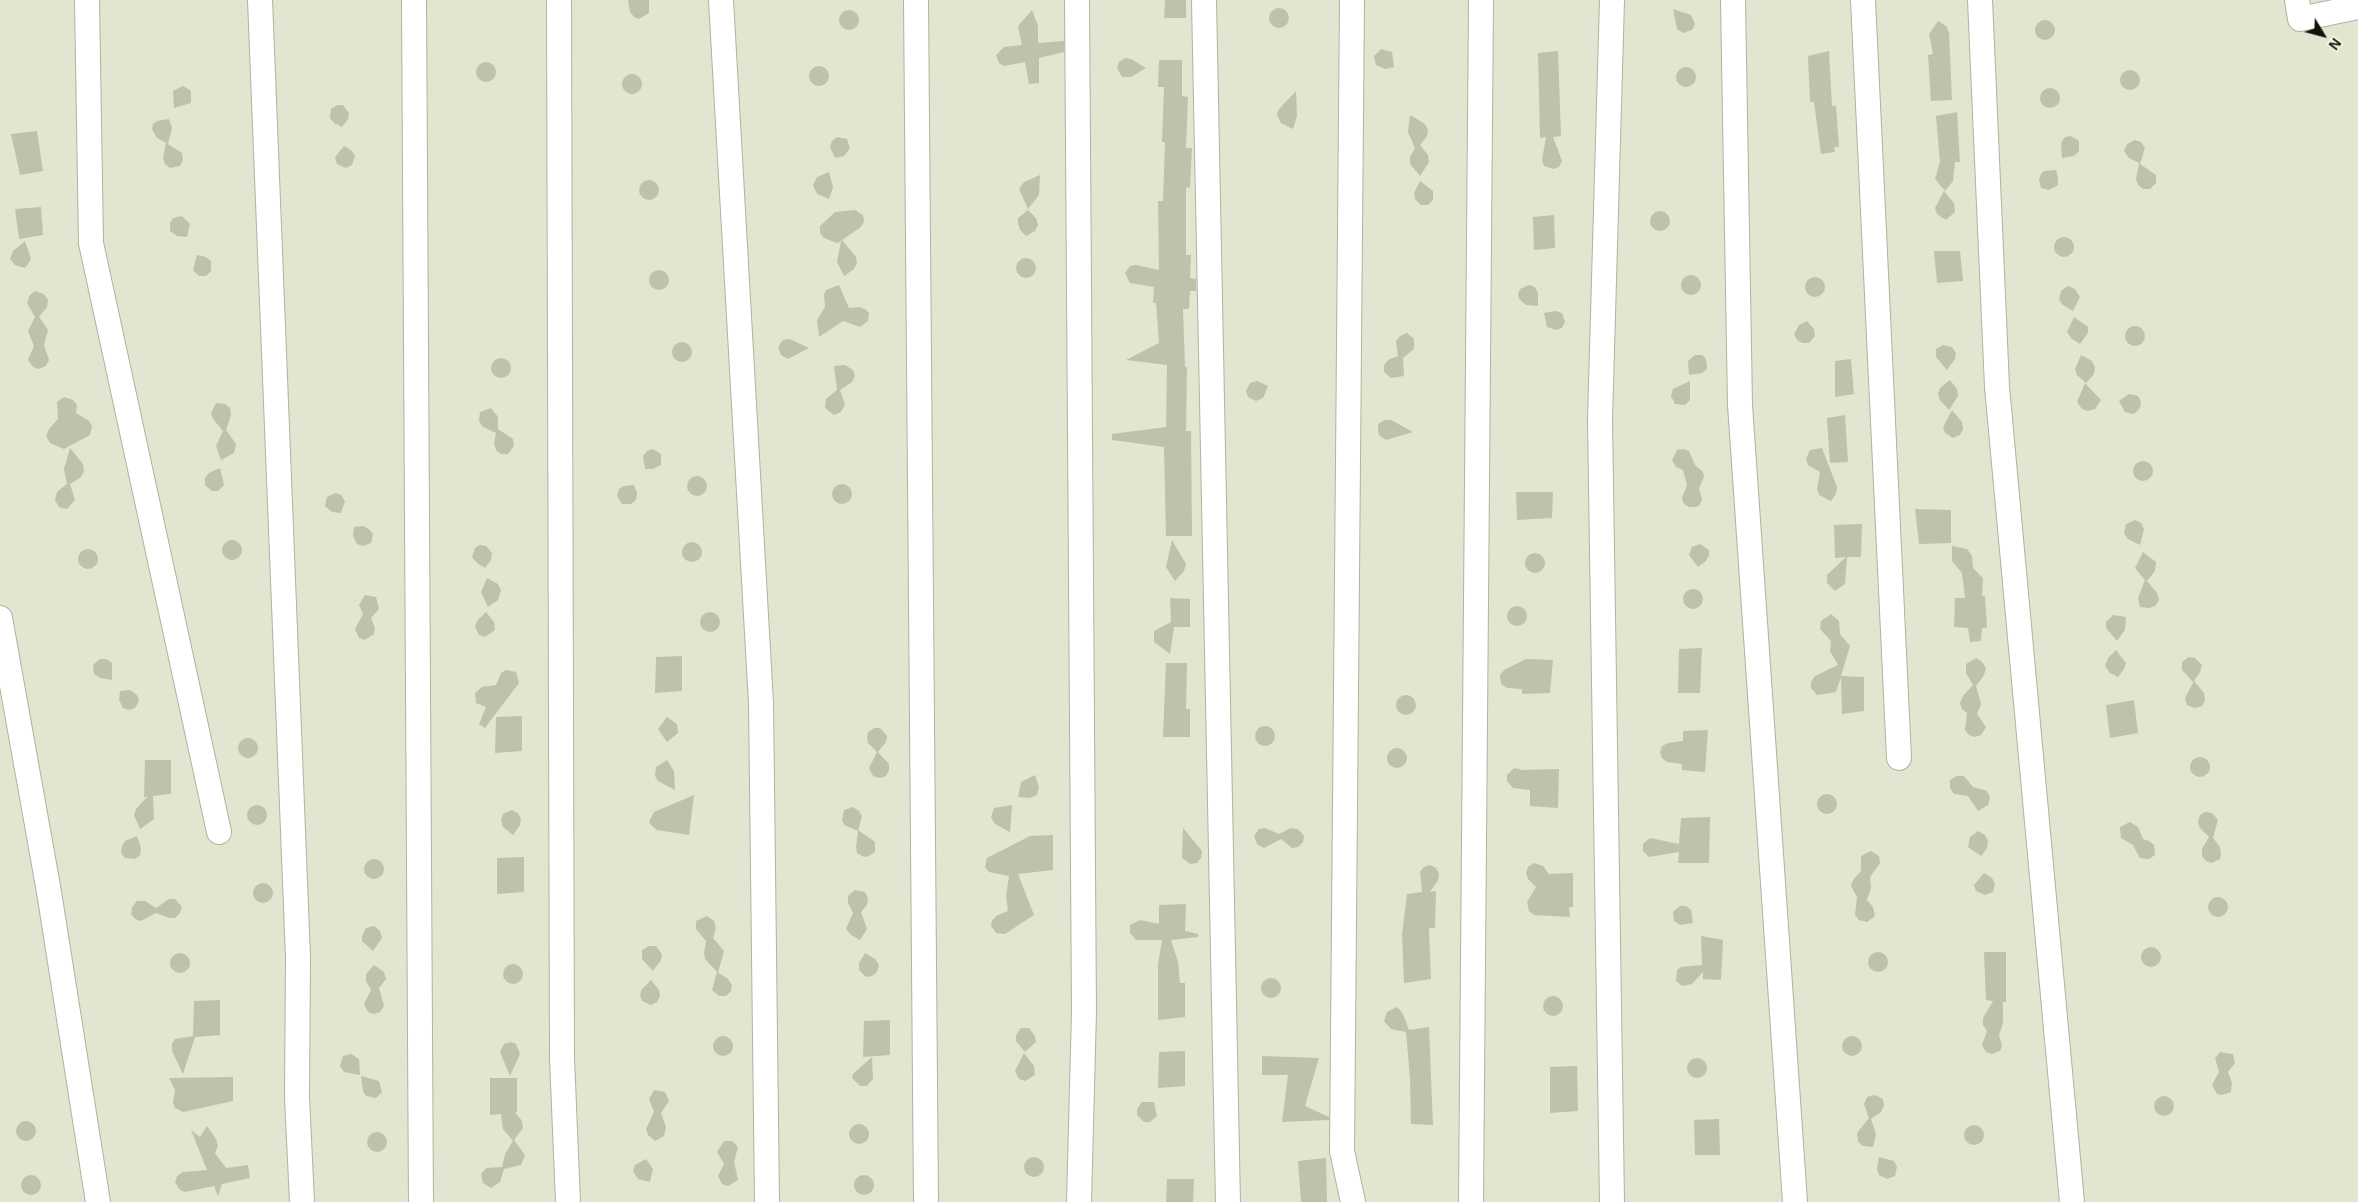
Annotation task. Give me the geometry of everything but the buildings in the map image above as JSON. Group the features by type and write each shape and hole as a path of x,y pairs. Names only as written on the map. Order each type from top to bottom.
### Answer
{"street":[{"path":"86,0 91,243 219,832"},
{"path":"260,0 298,957 297,1097 302,1202"},
{"path":"414,0 421,1202"},
{"path":"560,0 562,1058 568,1202"},
{"path":"721,0 761,703 767,1202"},
{"path":"916,0 926,1202"},
{"path":"1077,0 1084,1001 1079,1202"},
{"path":"1204,0 1228,1202"},
{"path":"1352,0 1342,1151 1353,1202"},
{"path":"1471,1202 1481,0"},
{"path":"1612,0 1600,420 1612,1202"},
{"path":"1732,0 1740,405 1795,1202"},
{"path":"1863,0 1900,758"},
{"path":"1980,0 1998,387 2072,1202"},
{"path":"2297,0 2300,19 2358,7"},
{"path":"0,618 49,892 98,1202"}]}
